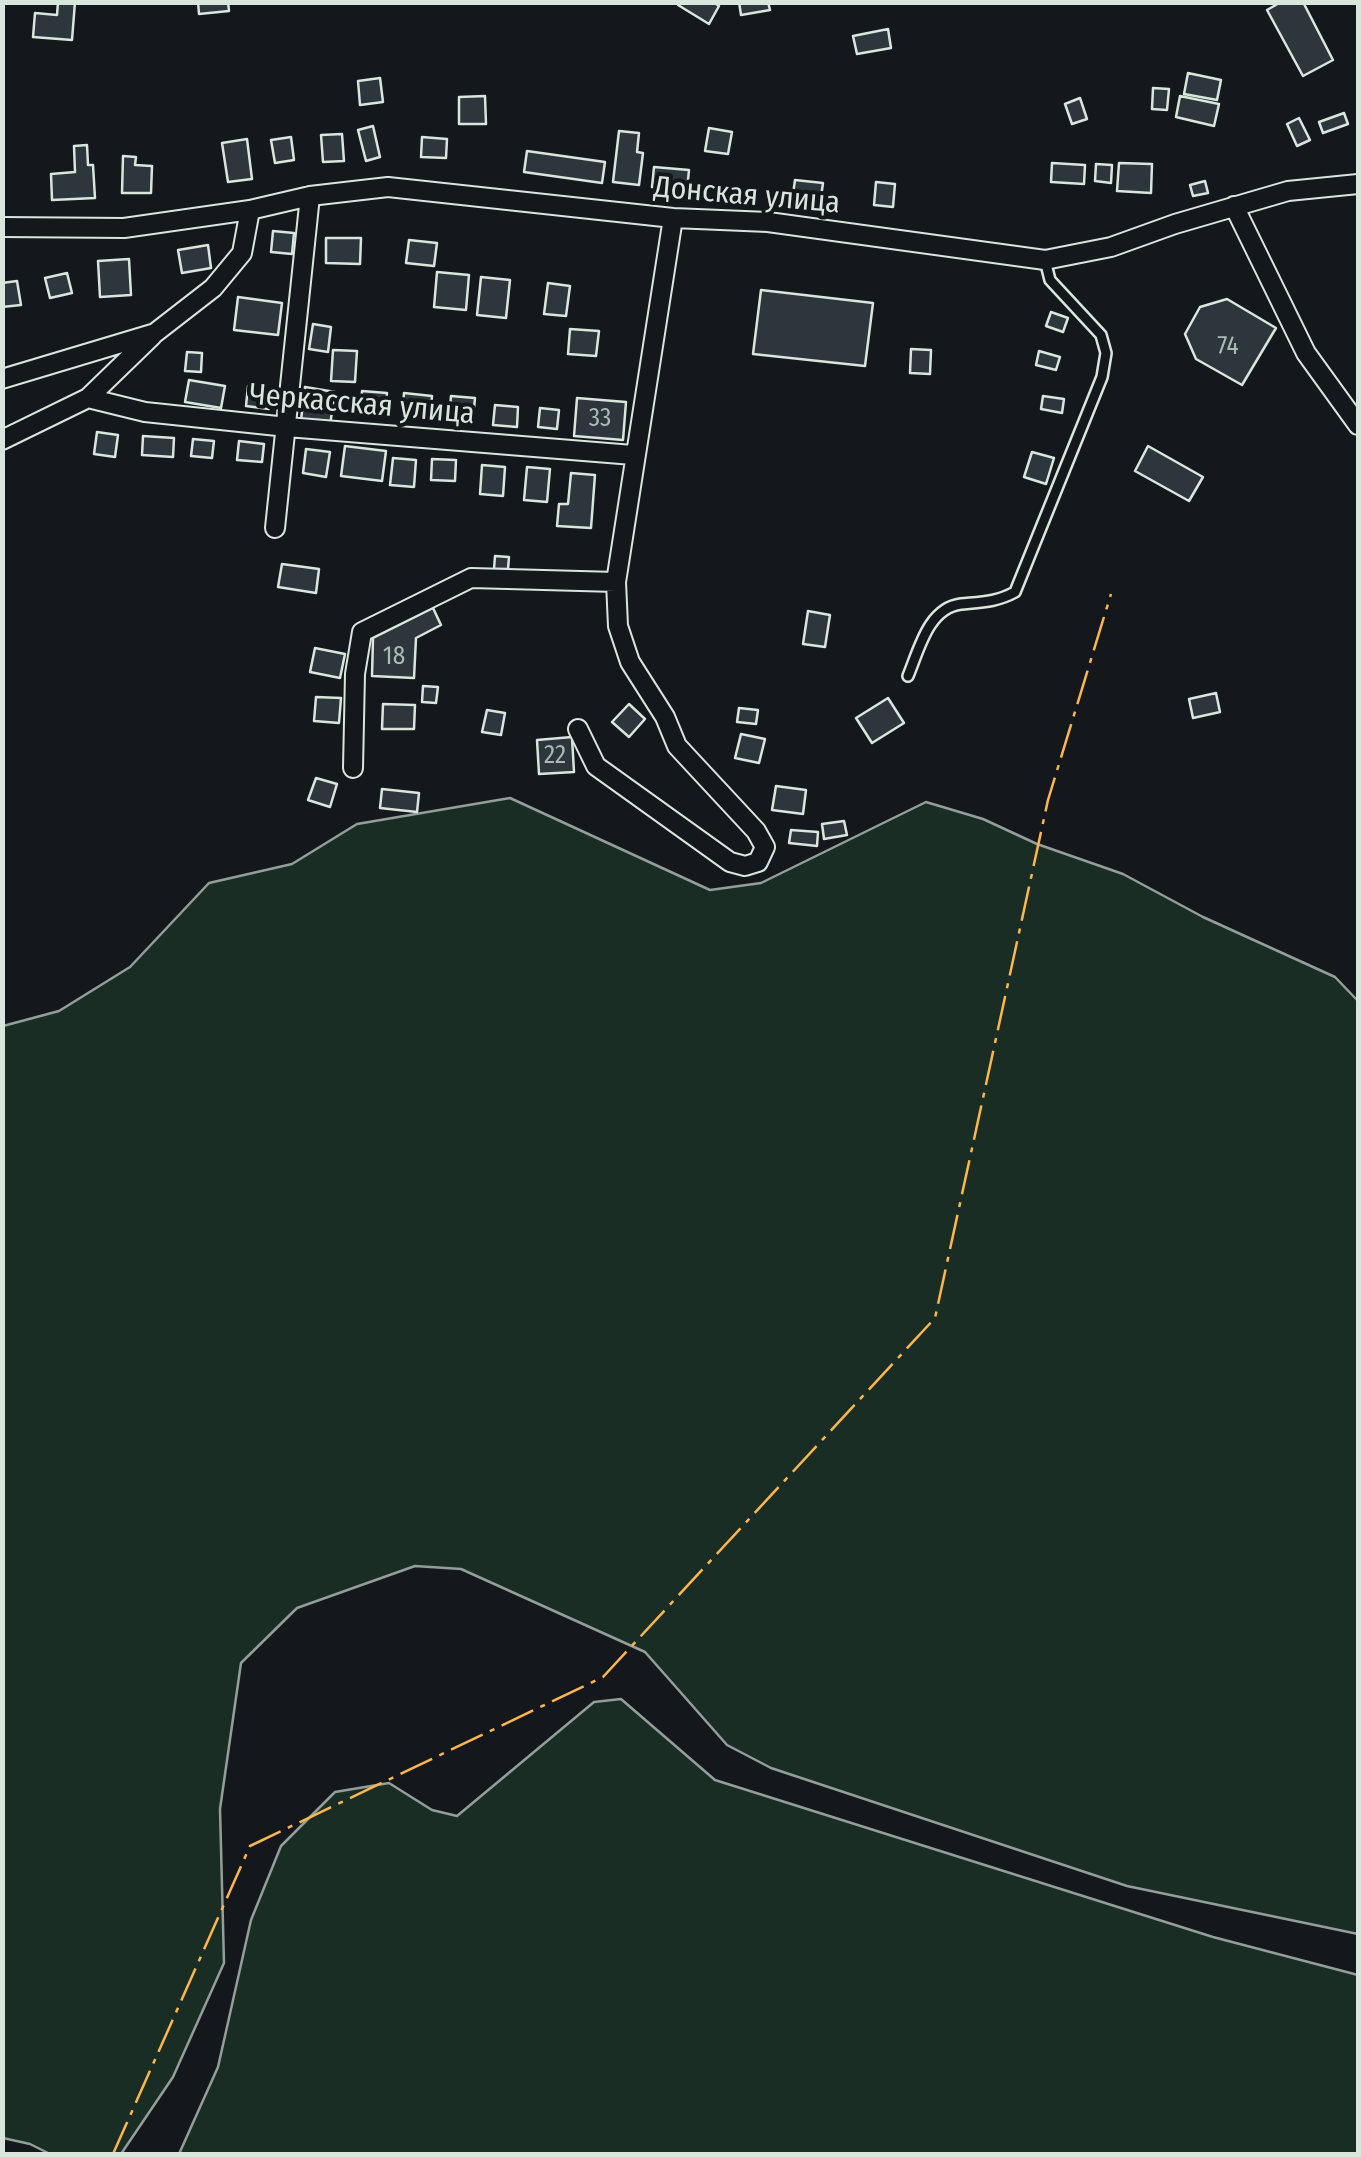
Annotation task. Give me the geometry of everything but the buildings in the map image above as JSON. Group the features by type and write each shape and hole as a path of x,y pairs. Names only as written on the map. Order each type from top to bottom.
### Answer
{"street":[{"name":"Донская улица","path":"2,227 124,228 250,210 310,196 388,187 672,218 768,222 1046,260 1111,247 1288,191 1358,184"},
{"path":"275,528 310,196"},
{"path":"1234,206 1306,353 1358,425"},
{"path":"2,440 88,398 156,334 213,288 242,253 250,210"},
{"path":"578,729 596,766 730,862 745,866 758,862 766,847 677,746 665,717 630,662 618,626 616,582 672,218"},
{"path":"2,379 156,334"},
{"name":"Черкасская улица","path":"88,398 145,412 287,427 633,455"},
{"path":"353,768 356,674 362,632 471,578 616,582"}],"lane":[{"path":"908,676 938,614 955,605 999,600 1015,592 1102,377 1106,353 1101,336 1050,280 1046,260"}],"green space":[{"path":"510,798 710,890 761,883 926,802 983,819 1037,844 1123,874 1203,917 1335,977 1358,1001 1358,1934 1127,1886 771,1768 727,1745 645,1652 461,1569 415,1566 297,1608 241,1663 220,1809 224,1963 173,2077 121,2154 50,2154 30,2144 3,2138 3,1026 59,1011 130,967 209,883 292,864 357,824"},
{"path":"621,1699 715,1780 1213,1937 1358,1975 1358,2154 179,2154 218,2067 251,1920 281,1846 335,1792 389,1783 432,1810 457,1816 594,1702"}],"power":[{"path":"113,2154 250,1846 603,1677 935,1318 1048,800 1111,594"}]}
